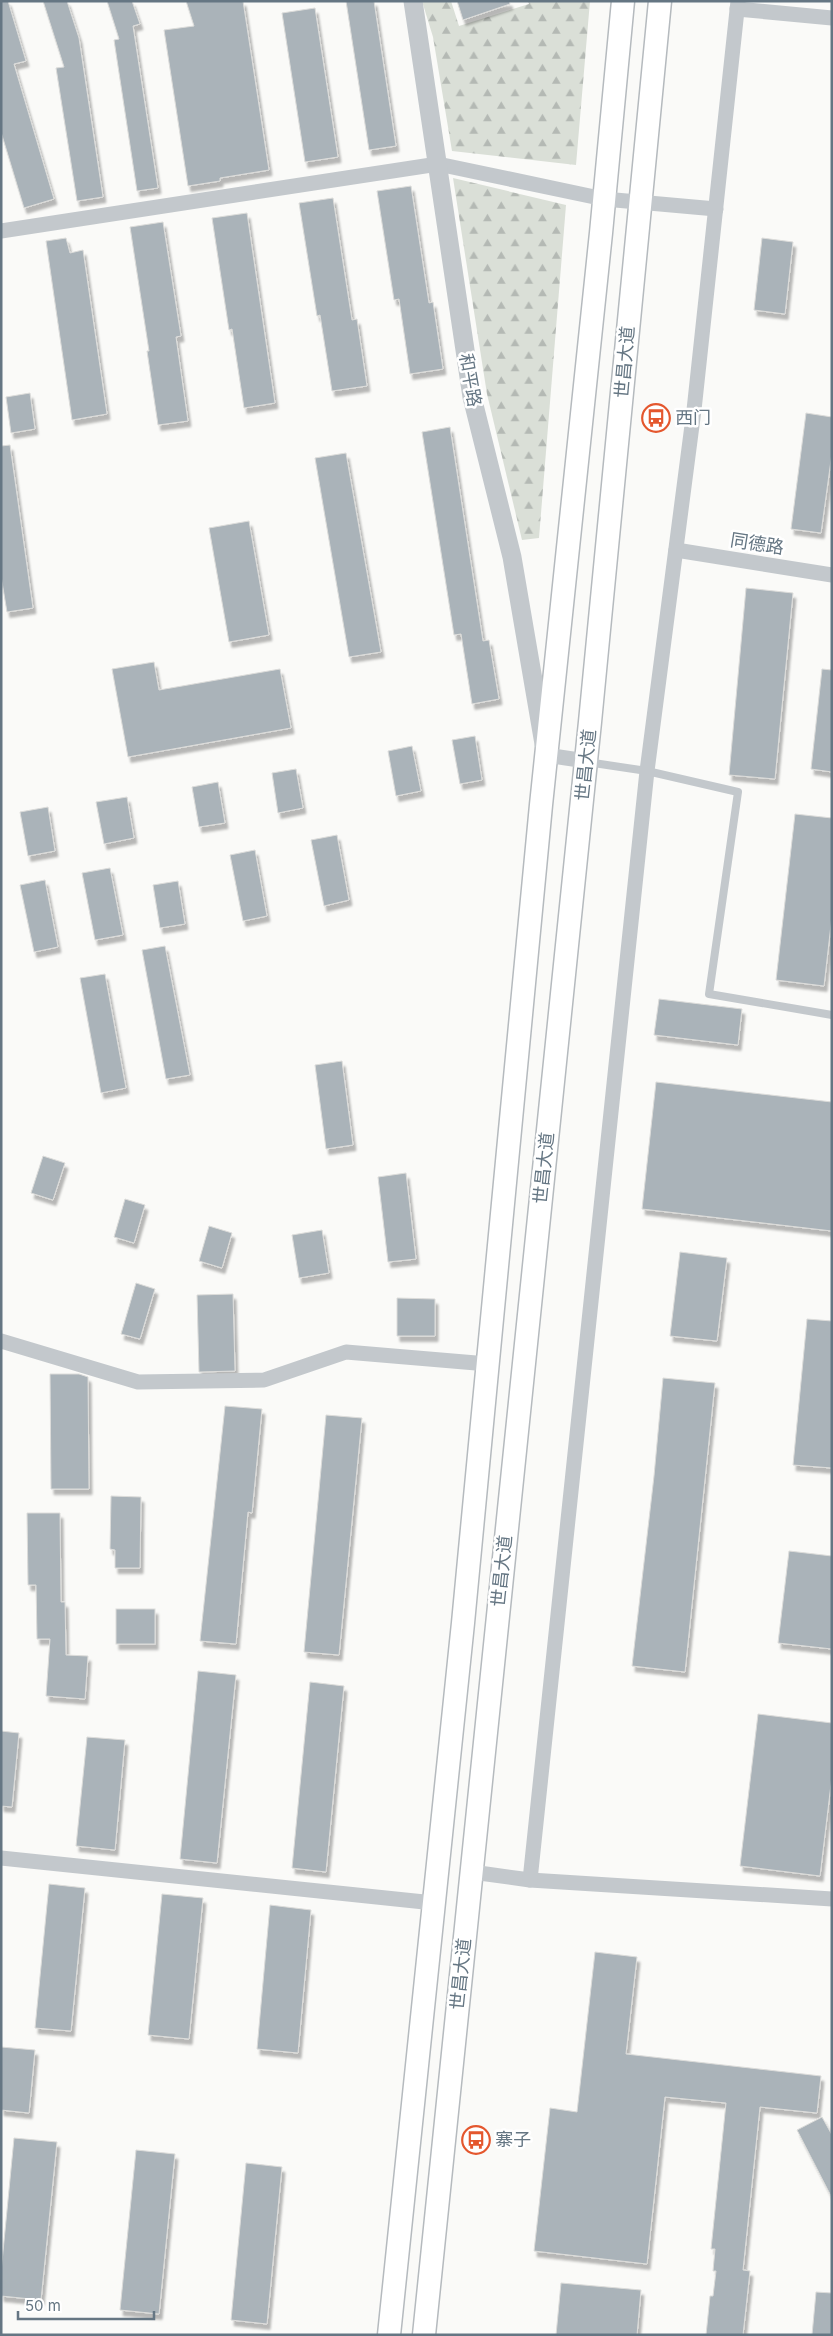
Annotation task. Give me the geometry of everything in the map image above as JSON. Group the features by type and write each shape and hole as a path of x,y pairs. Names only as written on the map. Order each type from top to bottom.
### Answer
{"main road":[{"name":"世昌大道","path":"389,2335 488,1364 546,755 604,199 622,1"},
{"name":"世昌大道","path":"424,2335 586,762 660,1"}],"street":[{"name":"和平路","path":"413,1 472,397 512,557 546,755"},
{"path":"530,1880 561,1598 574,1445 647,771 676,550 738,5 832,18"},
{"path":"1,230 438,164 604,199 716,209"},
{"name":"同德路","path":"676,550 832,576"},
{"path":"546,755 586,762"},
{"path":"1,1341 138,1382 264,1380 346,1352 488,1364"},
{"path":"1,1858 434,1903"},
{"path":"472,1872 530,1880 832,1899"}],"lane":[{"path":"586,762 647,771 738,792 709,994 832,1015"}],"green space":[{"path":"422,1 451,1 459,26 529,4 528,1 590,1 576,165 452,151 433,37"},
{"path":"453,178 566,205 539,538 522,540 487,394"}],"building":[{"path":"1,1 8,1 26,61 14,64 54,199 24,208 1,132"},
{"path":"43,1 67,1 79,38 103,197 77,201 56,68 64,67"},
{"path":"107,1 132,1 140,24 133,26 158,188 137,191 114,40 119,39"},
{"path":"186,1 243,1 269,170 220,178 220,181 188,186 164,30 194,26"},
{"path":"346,1 374,1 396,146 369,150"},
{"path":"457,1 509,1 510,4 463,20"},
{"path":"315,8 338,157 305,162 282,13"},
{"path":"411,186 429,303 433,302 443,369 410,374 399,299 394,300 377,191"},
{"path":"333,198 352,320 357,319 367,386 332,391 320,315 317,316 299,203"},
{"path":"247,213 275,403 244,408 232,329 229,330 212,218"},
{"path":"163,222 181,336 176,337 188,421 158,425 130,227"},
{"path":"66,238 70,253 83,250 107,414 72,420 46,241"},
{"path":"762,238 793,242 785,314 754,310"},
{"path":"30,393 35,429 11,433 6,397"},
{"path":"806,413 832,417 832,453 821,533 791,529"},
{"path":"450,427 483,641 489,640 499,699 472,704 461,634 454,635 422,432"},
{"path":"10,445 33,608 7,612 1,576 1,446"},
{"path":"346,453 381,652 349,657 315,458"},
{"path":"249,521 269,635 229,642 209,528"},
{"path":"746,588 793,593 775,779 729,775"},
{"path":"154,662 159,690 280,669 291,728 128,757 112,669"},
{"path":"822,669 832,670 832,772 811,769"},
{"path":"475,736 482,780 460,784 452,740"},
{"path":"412,746 421,791 396,796 388,751"},
{"path":"296,769 303,808 278,813 272,773"},
{"path":"218,782 225,823 199,827 192,787"},
{"path":"127,797 134,838 104,844 96,802"},
{"path":"48,807 55,851 28,856 20,812"},
{"path":"795,814 832,818 832,916 824,986 776,980"},
{"path":"337,835 349,900 324,906 311,840"},
{"path":"255,850 267,916 243,921 230,855"},
{"path":"110,868 123,935 95,940 82,873"},
{"path":"45,880 58,947 34,952 20,885"},
{"path":"178,881 185,924 160,928 153,885"},
{"path":"165,946 190,1075 166,1079 142,950"},
{"path":"105,974 126,1088 101,1093 80,978"},
{"path":"659,999 742,1009 738,1045 654,1035"},
{"path":"342,1061 353,1145 326,1149 315,1065"},
{"path":"656,1082 832,1102 832,1231 642,1209"},
{"path":"43,1156 65,1163 53,1200 31,1193"},
{"path":"406,1173 416,1259 388,1262 378,1177"},
{"path":"125,1199 145,1205 134,1243 114,1237"},
{"path":"209,1226 232,1233 222,1268 199,1261"},
{"path":"322,1230 329,1273 299,1278 292,1235"},
{"path":"680,1252 727,1258 717,1341 670,1336"},
{"path":"136,1283 155,1289 140,1339 121,1334"},
{"path":"233,1294 235,1371 199,1372 197,1295"},
{"path":"397,1298 435,1299 435,1336 397,1336"},
{"path":"807,1319 832,1321 832,1468 793,1465"},
{"path":"50,1374 79,1374 88,1377 89,1489 51,1489"},
{"path":"663,1378 715,1383 685,1672 632,1666 654,1476"},
{"path":"225,1406 262,1409 252,1513 248,1512 236,1644 200,1641"},
{"path":"326,1415 362,1418 339,1655 304,1652"},
{"path":"111,1496 141,1497 140,1568 115,1568 115,1550 110,1549"},
{"path":"27,1513 60,1513 61,1602 65,1602 66,1655 88,1656 85,1699 46,1696 50,1639 37,1639 36,1585 28,1585"},
{"path":"789,1551 832,1556 832,1649 778,1643"},
{"path":"116,1609 155,1609 155,1644 116,1644"},
{"path":"198,1671 236,1675 217,1863 180,1859"},
{"path":"310,1682 344,1686 326,1872 292,1868"},
{"path":"758,1714 832,1723 832,1776 820,1876 740,1866"},
{"path":"1,1731 19,1733 12,1807 1,1806"},
{"path":"87,1737 125,1740 115,1850 76,1846"},
{"path":"49,1884 85,1888 71,2031 35,2028"},
{"path":"162,1894 203,1898 189,2039 148,2035"},
{"path":"270,1905 311,1910 298,2053 257,2049"},
{"path":"595,1952 637,1957 626,2054 821,2076 817,2113 760,2107 743,2270 750,2271 743,2335 706,2335 710,2296 713,2296 716,2271 713,2271 715,2249 711,2249 726,2103 665,2097 647,2264 534,2251 550,2108 577,2112"},
{"path":"1,2047 35,2050 29,2113 1,2110"},
{"path":"822,2117 832,2135 832,2198 797,2130"},
{"path":"14,2138 57,2142 41,2300 1,2296 1,2272"},
{"path":"136,2150 175,2154 159,2314 120,2310"},
{"path":"246,2163 282,2167 267,2324 231,2320"},
{"path":"561,2283 641,2290 637,2335 556,2335"},
{"path":"816,2292 832,2293 832,2335 812,2335"}],"place":[{"name":"西门","path":"656,418"},
{"name":"寨子","path":"476,2140"}]}
